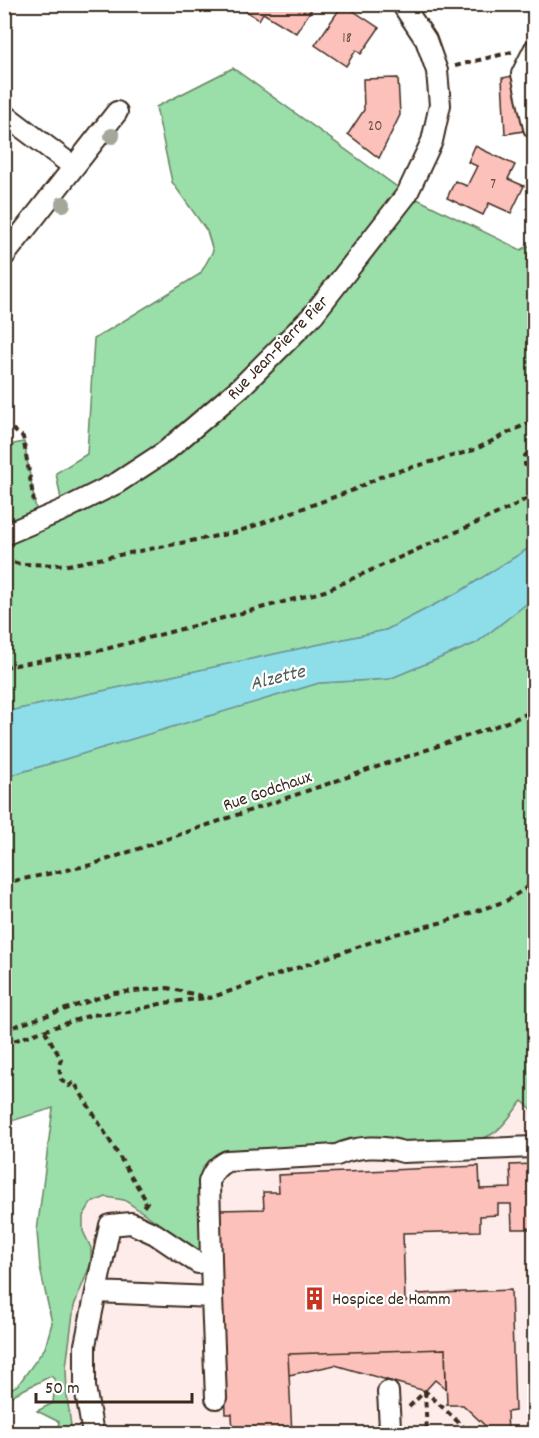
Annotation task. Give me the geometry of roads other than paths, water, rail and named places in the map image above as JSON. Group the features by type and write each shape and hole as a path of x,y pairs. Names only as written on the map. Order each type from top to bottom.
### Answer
{"street":[{"name":"Rue Jean-Pierre Pier","path":"4,535 117,483 166,451 241,387 313,315 410,187 432,141 440,105 437,71 426,40 402,4"},
{"path":"534,50 522,74 534,128"},
{"path":"4,256 117,112"},
{"path":"4,114 74,167"},
{"path":"216,1398 209,1182 218,1166 227,1161 337,1155 348,1150 391,1148 403,1152 534,1148"},
{"path":"93,1434 85,1387 85,1345 104,1264 110,1225 131,1223 155,1233 198,1263"},
{"path":"96,1292 212,1297"},
{"path":"387,1430 388,1392"}],"water":[{"name":"Alzette","path":"534,545 534,598 476,643 389,679 319,683 5,777 5,712 386,630 461,591"}],"place":[{"name":"Hospice de Hamm","path":"314,1298"}]}
